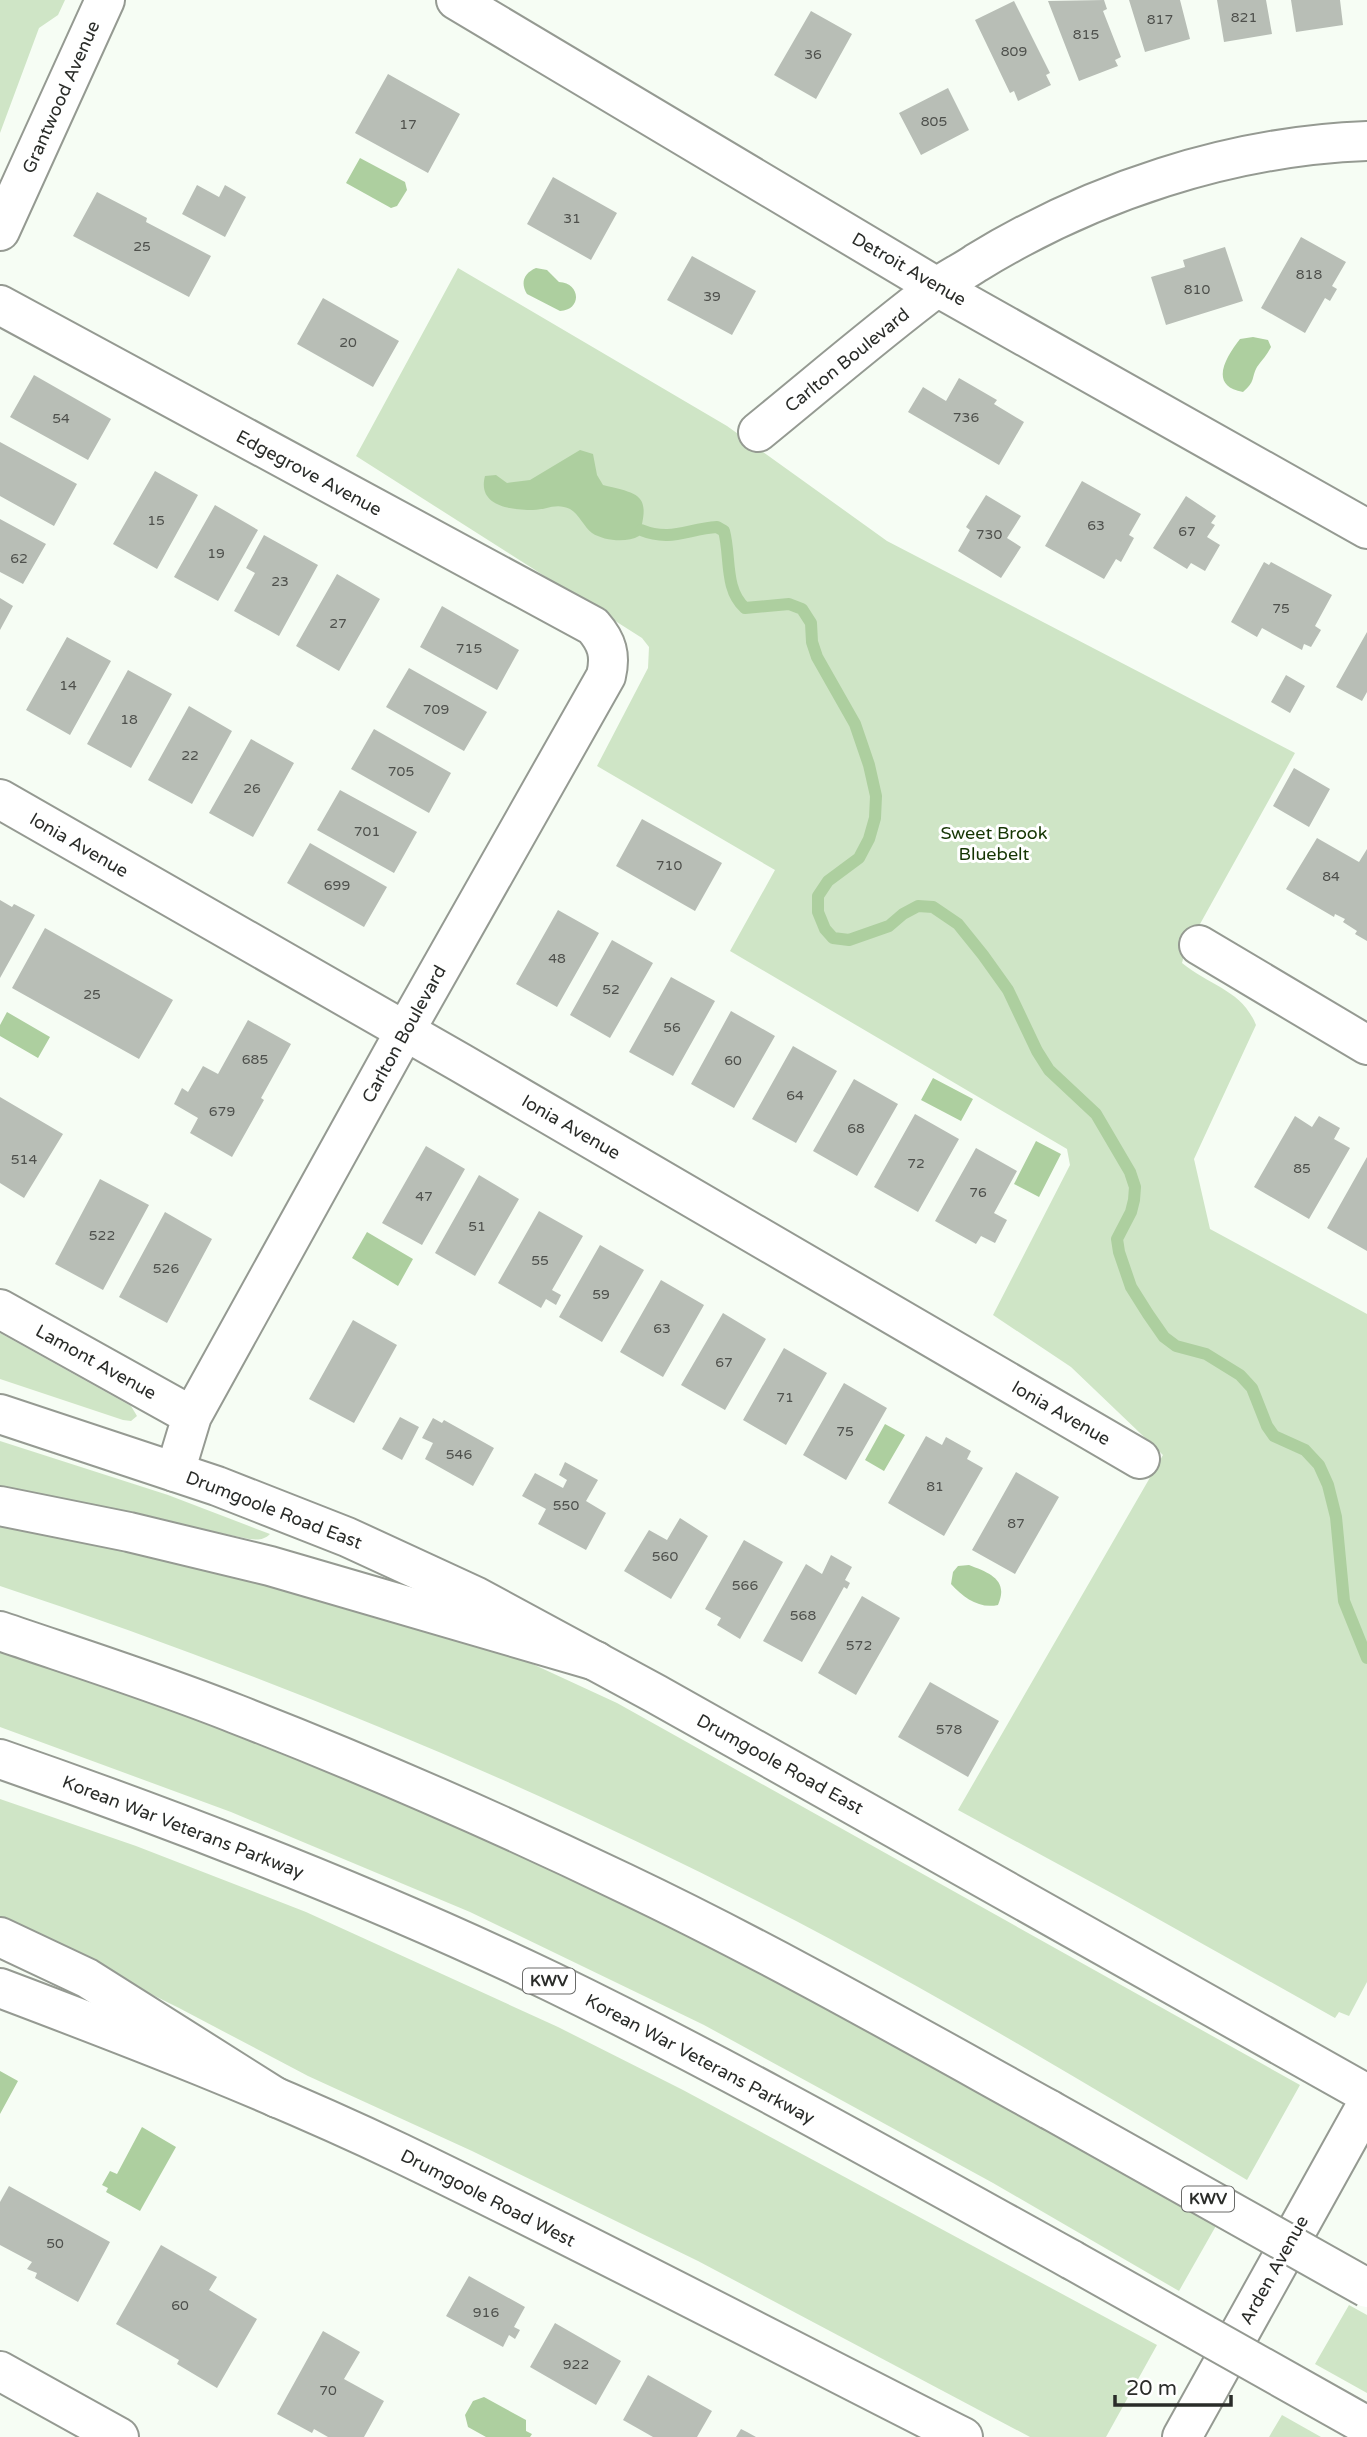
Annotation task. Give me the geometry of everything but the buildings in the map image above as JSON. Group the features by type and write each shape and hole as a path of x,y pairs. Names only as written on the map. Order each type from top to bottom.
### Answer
{"main road":[{"name":"Grantwood Avenue","path":"0,231 105,0"},
{"name":"Detroit Avenue","path":"456,0 937,287 1367,529"},
{"name":"Carlton Boulevard","path":"758,432 937,287 1010,242 1094,202 1179,173 1256,154 1367,141"},
{"name":"Edgegrove Avenue","path":"0,305 593,626 603,638 608,650"},
{"name":"Carlton Boulevard","path":"191,1416 606,676 608,650"},
{"name":"Ionia Avenue","path":"0,799 405,1031 1140,1459"},
{"path":"1199,945 1367,1045"},
{"name":"Lamont Avenue","path":"0,1309 191,1416"},
{"name":"Drumgoole Road East","path":"0,1414 175,1472 347,1537 475,1596 596,1661 1367,2094"},
{"name":"Drumgoole Road East","path":"175,1472 191,1416"},
{"path":"0,1506 141,1535 270,1566 596,1661"},
{"name":"KWV","path":"0,1631 233,1713 364,1765 626,1884 874,2012 1367,2288"},
{"name":"Korean War Veterans Parkway","path":"0,1759 175,1822 295,1869 550,1982 696,2055 1072,2260 1364,2424"},
{"path":"0,1937 87,1978 277,2098"},
{"name":"Drumgoole Road West","path":"0,1988 138,2040 399,2153 963,2437"},
{"name":"Arden Avenue","path":"1182,2437 1367,2104"},
{"path":"0,2371 118,2437"}],"green space":[{"path":"0,0 65,0 58,15 39,28 0,133"},
{"name":"Sweet Brook Bluebelt","path":"458,268 727,426 887,541 1295,753 1185,951 1182,963 1234,996 1250,1013 1256,1025 1194,1159 1210,1229 1367,1314 1367,1982 1349,2016 1339,2012 1335,2018 958,1810 1163,1455 1071,1367 993,1315 1070,1165 1067,1149 730,951 775,870 597,766 648,668 649,647 642,638 356,456"},
{"path":"0,1333 131,1406 137,1416 131,1421 123,1420 0,1379"},
{"path":"0,1441 168,1495 270,1534 261,1539 249,1539 0,1487"},
{"path":"0,1516 443,1628 526,1661 617,1703 1300,2085 1247,2180 885,1968 630,1838 423,1745 319,1702 213,1661 0,1586"},
{"path":"0,1650 192,1718 391,1798 542,1865 769,1975 1217,2224 1179,2291 993,2183 704,2025 470,1912 231,1812 0,1727"},
{"path":"0,1799 136,1846 306,1912 558,2027 683,2090 1157,2345 1106,2437 1030,2437 698,2261 472,2151 308,2076 0,1919"},
{"path":"1349,2305 1367,2315 1367,2393 1315,2364"},
{"path":"1282,2415 1321,2437 1269,2437"}],"shaded area":[{"path":"360,158 405,182 407,190 397,206 391,208 346,183"},
{"path":"536,268 547,270 559,282 572,287 576,296 572,306 560,311 527,294 524,279"},
{"path":"1253,337 1268,340 1271,347 1257,367 1250,385 1243,392 1232,389 1223,377 1226,362 1240,339"},
{"path":"580,450 593,454 597,475 603,485 626,491 639,498 644,512 639,536 622,540 603,538 592,533 573,511 565,507 515,509 497,504 486,494 485,476 496,475 507,483 530,480"},
{"path":"7,1012 50,1037 38,1058 0,1036 0,1025"},
{"path":"933,1078 973,1099 961,1121 921,1100"},
{"path":"1036,1141 1061,1154 1039,1197 1014,1184"},
{"path":"367,1232 413,1259 398,1286 352,1258"},
{"path":"885,1424 905,1435 884,1471 865,1460"},
{"path":"969,1565 984,1571 999,1583 1001,1596 998,1605 984,1605 972,1601 951,1584 953,1572 958,1566"},
{"path":"0,2071 18,2081 0,2114"},
{"path":"142,2127 176,2147 140,2211 106,2192 108,2188 102,2185 110,2171 117,2174"},
{"path":"484,2397 526,2420 526,2431 532,2434 530,2437 486,2437 468,2427 465,2415 473,2401"}],"waterway":[{"path":"641,530 670,535 717,527 724,531 731,582 738,600 745,608 789,604 802,609 811,623 812,642 817,657 855,724 876,796 875,818 869,839 859,858 828,881 818,896 818,912 825,929 833,938 849,940 889,926 918,906 933,907 958,924 983,955 1008,990 1049,1070 1096,1114 1130,1172 1135,1187 1134,1200 1117,1239 1131,1287 1148,1314 1164,1337 1176,1346 1206,1354 1240,1375 1252,1388 1267,1426 1274,1436 1305,1450 1319,1465 1328,1485 1336,1517 1344,1601 1367,1658"}]}
